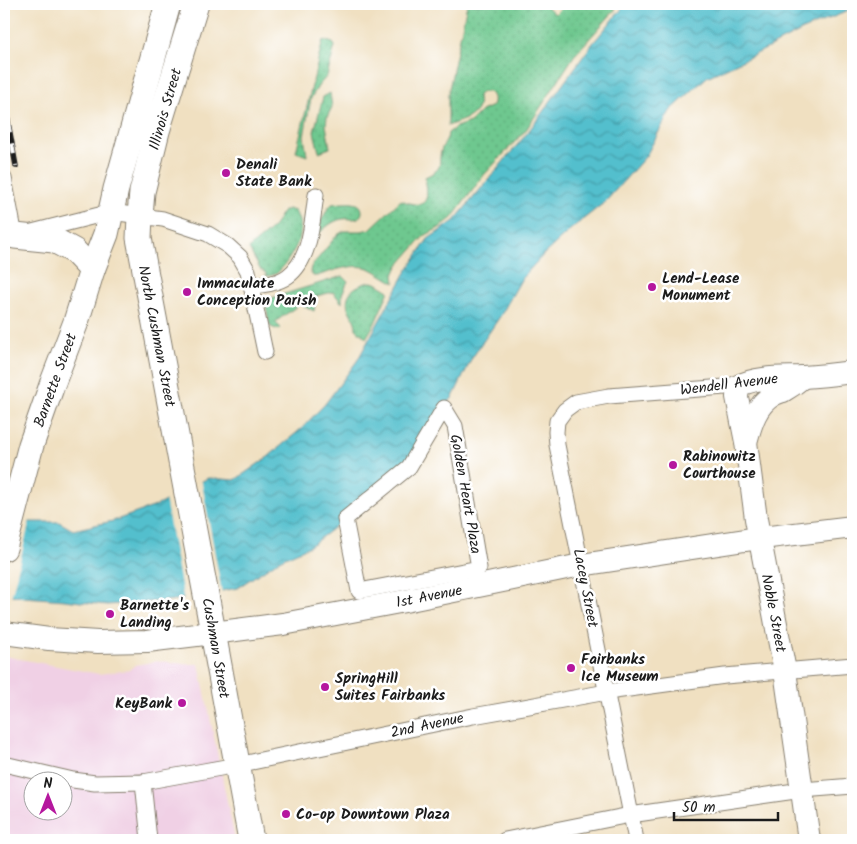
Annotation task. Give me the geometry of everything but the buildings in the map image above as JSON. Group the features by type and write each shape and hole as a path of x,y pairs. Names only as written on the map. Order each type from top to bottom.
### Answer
{"main road":[{"name":"Illinois Street","path":"111,212 168,4"},
{"name":"Illinois Street","path":"140,216 142,192 157,131 196,4"},
{"name":"Barnette Street","path":"4,548 31,445 76,322 92,270 106,234 111,212"},
{"name":"North Cushman Street","path":"140,216 139,238 180,457"},
{"path":"9,237 54,240 74,251 92,270"},
{"name":"Wendell Avenue","path":"738,386 754,380 853,372"},
{"path":"746,442 751,424 760,407 772,395 785,390 804,377"},
{"name":"Noble Street","path":"738,386 737,396 746,442 756,519 785,671 809,840"},
{"name":"Cushman Street","path":"180,457 251,840"},
{"name":"1st Avenue","path":"4,633 49,639 98,642 147,641 212,625 283,624 581,565 760,538 853,527"}],"street":[{"path":"4,178 9,237 111,212 163,219 208,234 228,246 240,257 248,271 265,352"},
{"path":"251,286 274,283 287,277 300,262 310,236 316,195"},
{"name":"Wendell Avenue","path":"576,402 609,396 738,386"},
{"name":"Lacey Street","path":"576,402 565,410 557,420 557,445 636,840"},
{"name":"Golden Heart Plaza","path":"444,408 455,426 479,568 359,591 346,519 409,467 444,408"},
{"name":"2nd Avenue","path":"4,764 66,778 95,782 143,782 465,717 607,692 725,676 853,664"},
{"path":"143,782 149,840"},
{"path":"505,840 630,815 802,790 853,786"}],"shaded area":[{"path":"4,656 99,674 129,670 135,665 158,661 199,664 235,840 4,840"}],"green space":[{"path":"467,4 544,4 555,14 565,4 607,4 616,9 574,56 526,130 484,175 452,218 424,236 398,266 394,275 395,283 371,269 358,266 313,276 310,272 311,267 337,235 344,231 370,229 401,200 422,204 425,201 427,192 425,177 436,171 440,165 440,154 448,133 456,127 470,122 481,111 492,106 492,95 489,92 482,92 478,95 478,107 473,114 448,126 448,94"},
{"path":"323,40 333,43 335,46 327,76 311,98 304,136 307,156 296,152"},
{"path":"330,93 332,107 327,117 326,125 330,148 319,152 314,132 323,97"},
{"path":"332,204 357,204 361,208 361,215 356,219 335,221 316,234 318,226 329,207"},
{"path":"288,209 295,211 298,217 299,239 284,266 277,273 266,276 266,273 260,269 249,249 273,227 282,212"},
{"path":"343,276 348,281 342,294 342,303 333,292 316,296 314,311 300,304 275,322 281,328 279,330 271,327 265,300"},
{"path":"371,282 389,291 366,338 356,329 355,321 347,304 352,290"}],"water":[{"path":"626,4 853,4 853,9 809,27 707,77 670,111 646,156 605,202 571,229 522,278 501,315 472,358 453,397 444,408 409,467 310,546 281,559 237,588 176,600 106,605 4,594 22,522 59,522 73,530 113,521 156,506 208,478 235,480 268,457 302,428 325,404 357,361 405,274 428,239 454,221 528,132 593,43"}],"pier":[{"path":"201,478 222,593 184,601 165,498"},
{"path":"4,518 30,520 11,598 4,596"}],"railway":[{"path":"4,100 16,166"}],"place":[{"name":"Denali State Bank","path":"226,173"},
{"name":"Lend-Lease Monument","path":"652,287"},
{"name":"Immaculate Conception Parish","path":"187,292"},
{"name":"Rabinowitz Courthouse","path":"673,465"},
{"name":"Barnette's Landing","path":"110,614"},
{"name":"Fairbanks Ice Museum","path":"571,668"},
{"name":"SpringHill Suites Fairbanks","path":"325,687"},
{"name":"KeyBank","path":"182,703"},
{"name":"Co-op Downtown Plaza","path":"286,814"}]}
